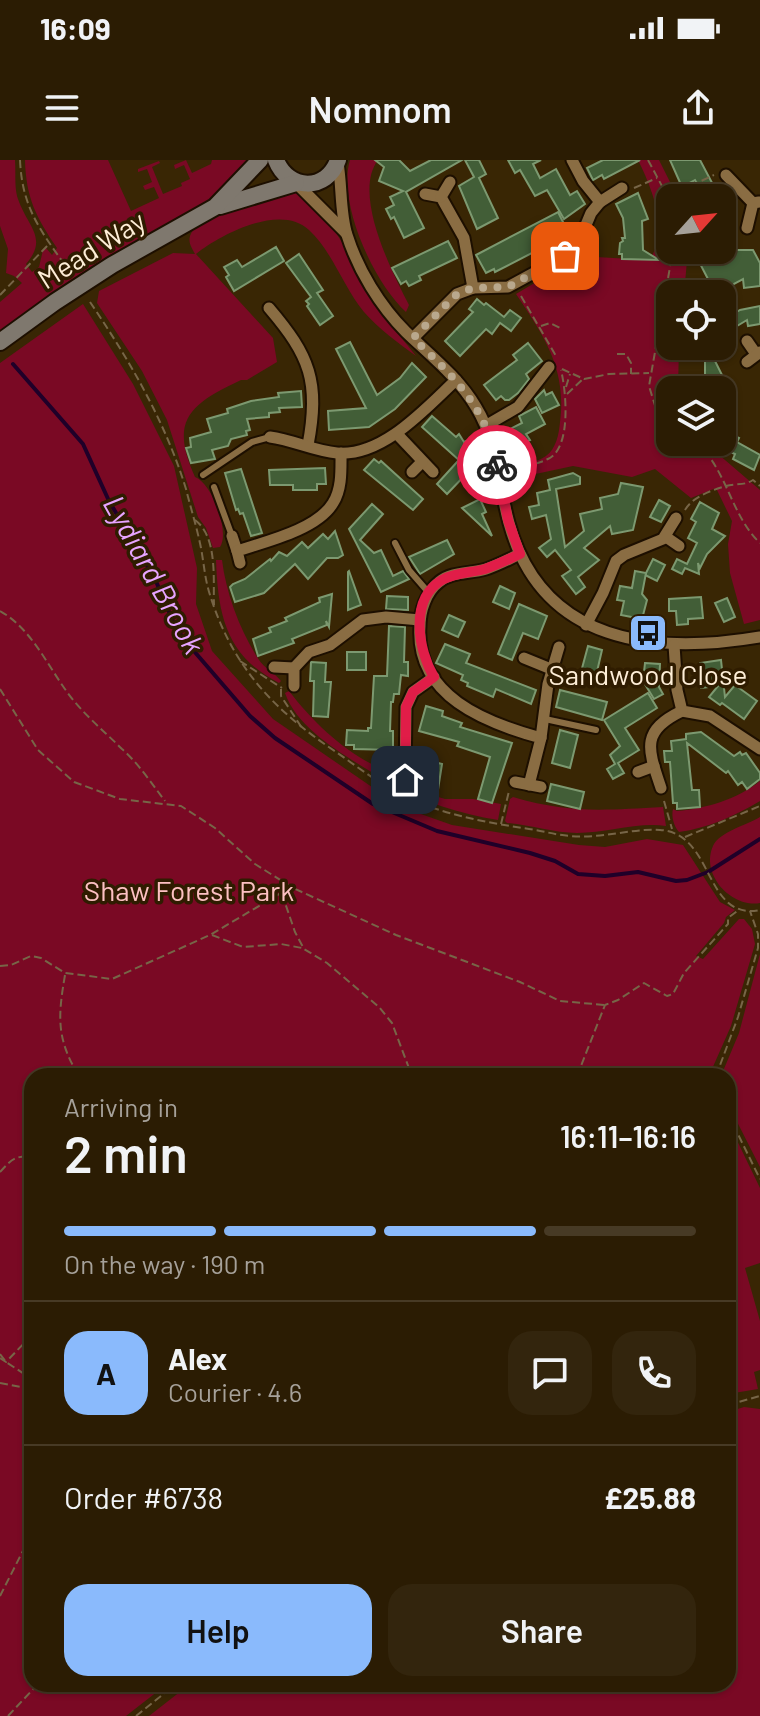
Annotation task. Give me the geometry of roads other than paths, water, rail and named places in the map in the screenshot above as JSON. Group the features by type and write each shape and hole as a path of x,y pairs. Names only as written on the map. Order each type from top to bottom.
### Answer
{"main road":[{"name":"Mead Way","path":"215,207 260,160"},
{"path":"276,160 284,174 296,183"},
{"name":"Mead Way","path":"0,342 112,265 215,207 296,183 310,185 324,180 339,161"}],"street":[{"path":"572,160 586,186 600,202"},
{"path":"339,161 346,233"},
{"path":"726,175 756,202 747,228"},
{"path":"441,197 450,182"},
{"path":"296,183 346,233 373,290 396,321 470,397 487,425 508,520 520,554 549,596 586,625 619,638 674,645 760,637"},
{"path":"413,338 457,294 473,288 508,287 565,256 578,244 591,213 600,202 622,188"},
{"path":"425,194 441,197"},
{"path":"441,197 464,238 473,288"},
{"path":"269,308 294,338 311,378 314,408 308,445"},
{"path":"747,341 754,356"},
{"path":"487,425 518,407 555,368"},
{"path":"270,437 341,453 361,449 397,434 456,380"},
{"path":"397,434 433,472"},
{"path":"232,536 238,557 297,529 328,510 338,492 341,453"},
{"path":"412,472 422,462"},
{"path":"586,625 601,599 616,561 666,537 676,518"},
{"path":"666,537 679,546"},
{"path":"520,554 486,569 446,578 429,593 420,620 420,645 434,677 460,706 478,717 541,738"},
{"path":"287,687 294,668 309,652 330,645 363,620 386,617 420,620"},
{"path":"674,645 677,690 682,711"},
{"path":"515,782 535,786 551,669 559,647"},
{"path":"524,658 551,669"},
{"path":"274,667 294,668"},
{"path":"405,780 408,701 413,692 434,677"},
{"path":"661,788 649,746 651,736 664,721 682,711 710,716 760,749"},
{"path":"387,766 405,765"},
{"path":"638,772 654,766"}],"lane":[{"path":"203,475 246,445 270,437"},
{"path":"214,487 232,536"},
{"path":"395,543 409,570 429,593"},
{"path":"545,719 596,730"}],"waterway":[{"name":"Lydiard Brook","path":"13,364 83,444 109,501 155,579 176,628 187,643 250,716 275,738 373,804 437,831 530,853 555,861 578,874 605,876 638,872 676,881 687,880 708,872 760,839"}],"place":[{"name":"Sandwood Close","path":"648,633"}],"park label":[{"name":"Shaw Forest Park","path":"189,890"}]}
